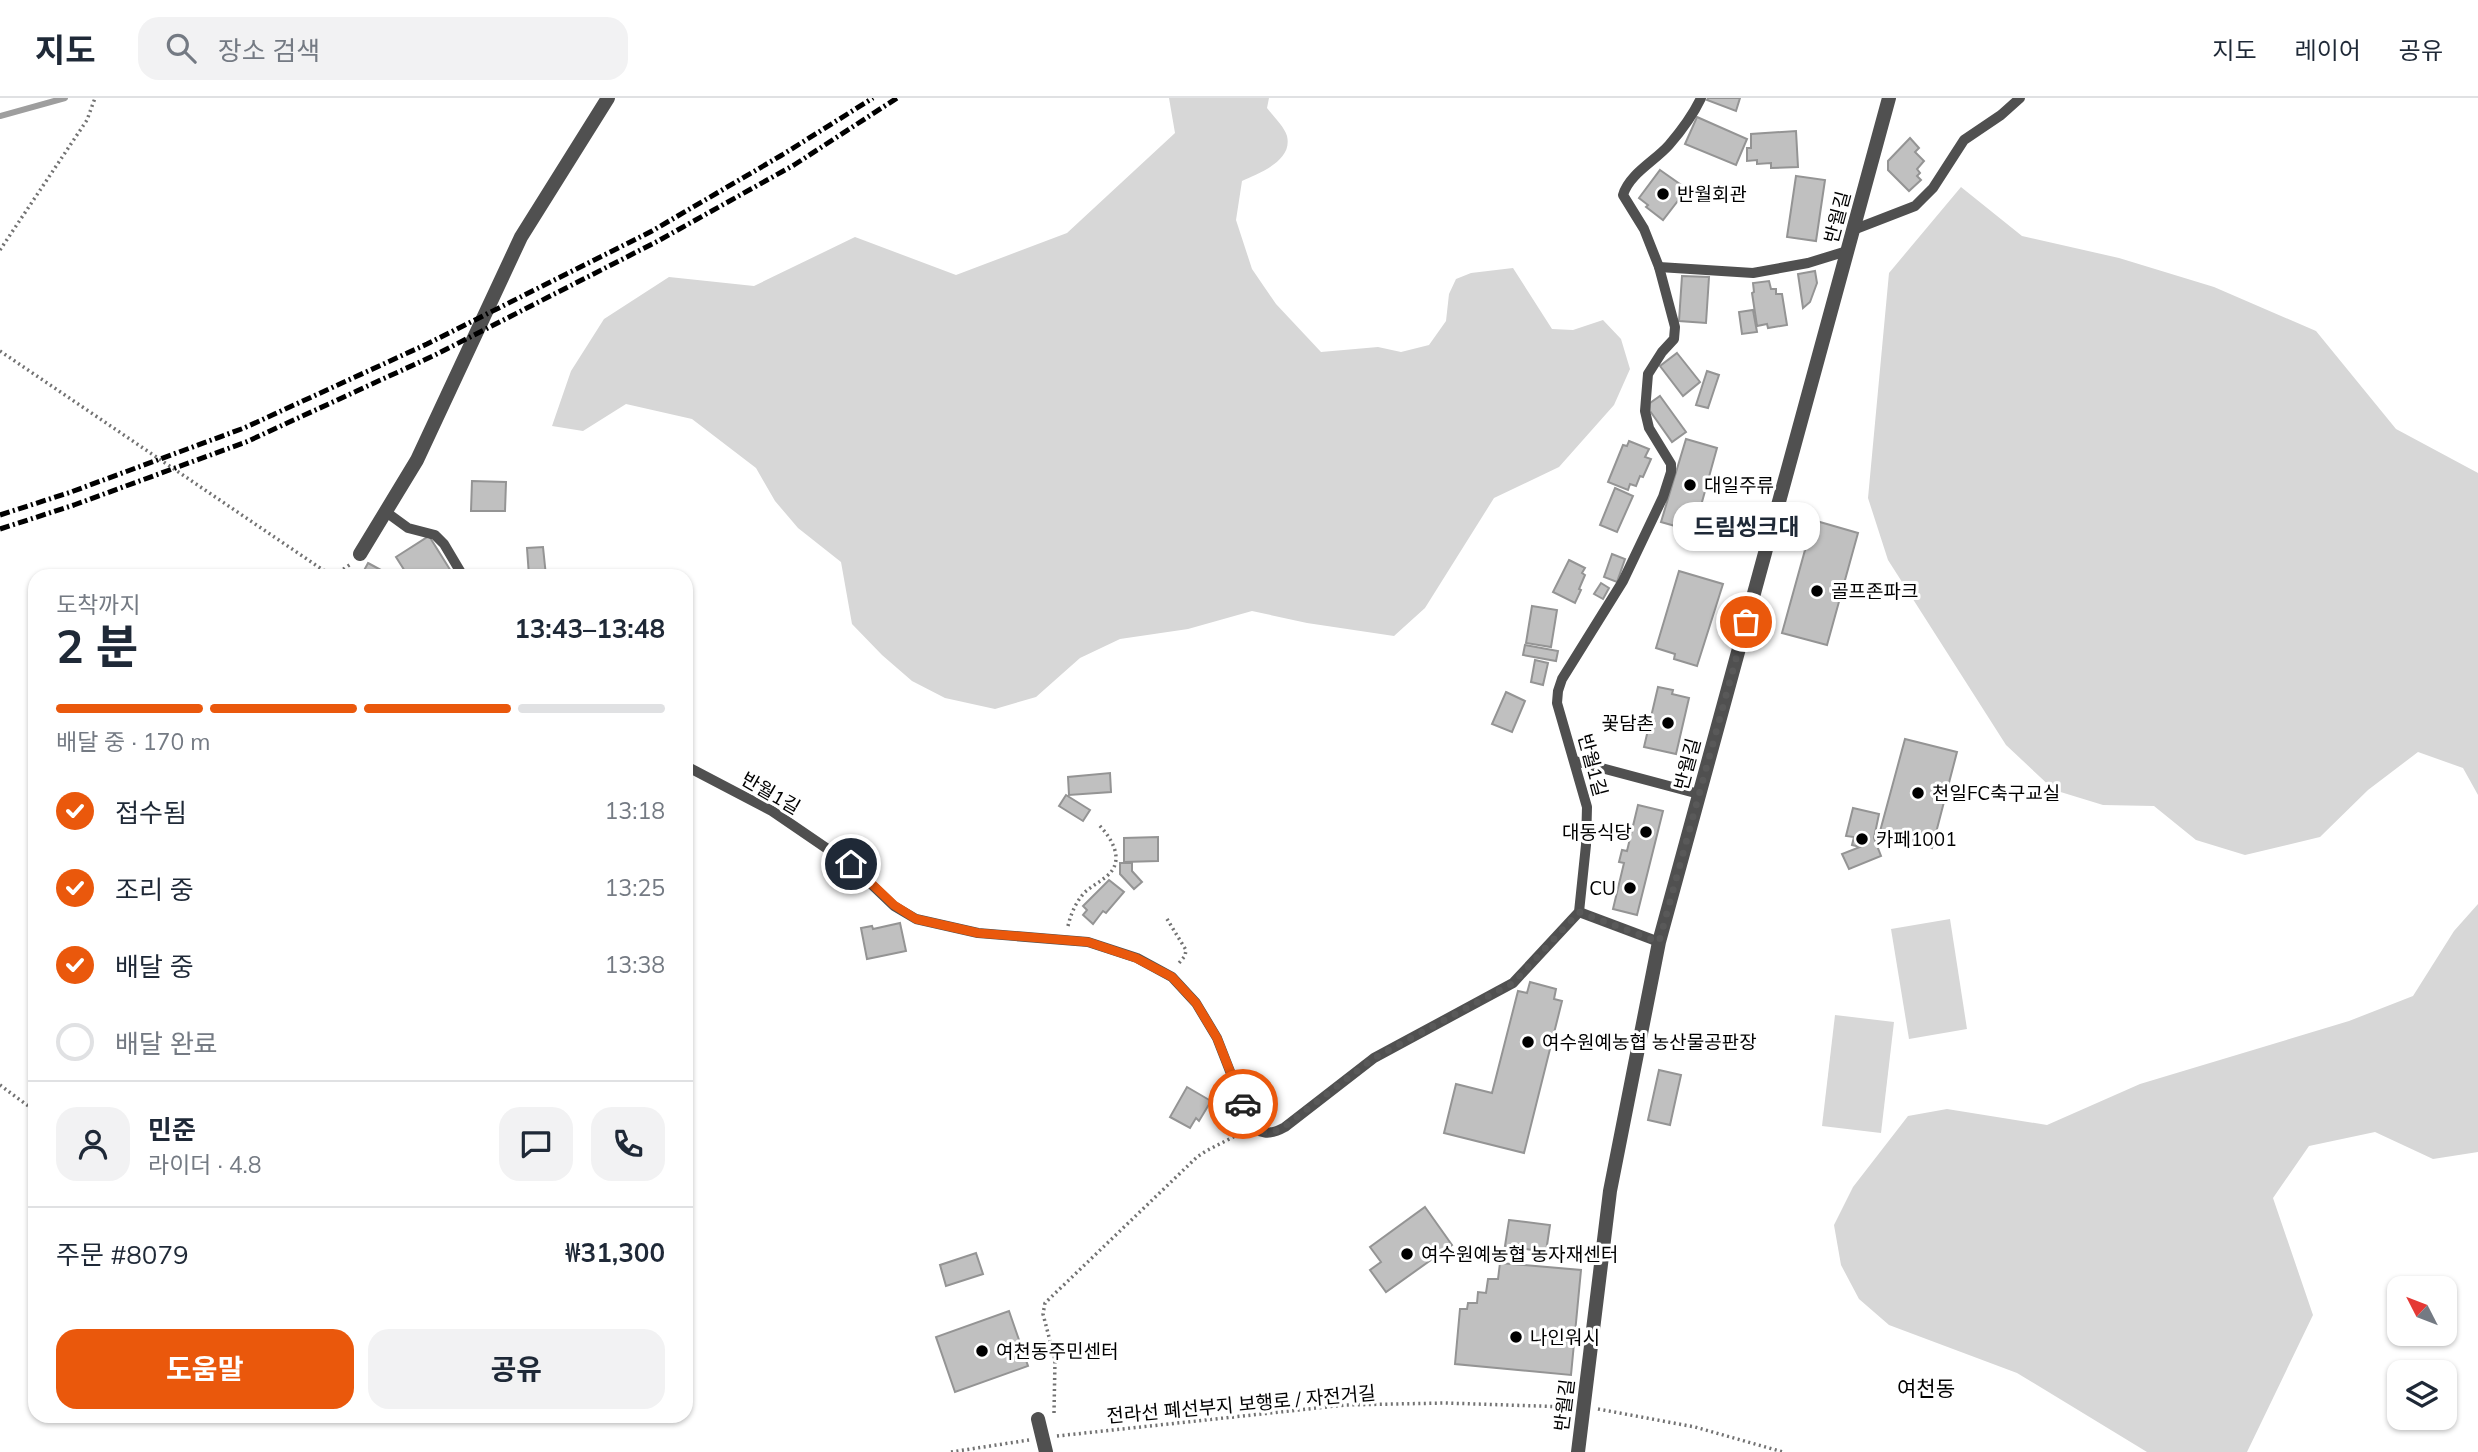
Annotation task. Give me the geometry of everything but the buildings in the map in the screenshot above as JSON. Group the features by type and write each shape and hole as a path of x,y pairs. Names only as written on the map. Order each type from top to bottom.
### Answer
{"street":[{"path":"360,554 417,460 521,237 608,98"},
{"name":"반월길","path":"1578,1452 1609,1191 1659,942 1889,98"},
{"path":"1038,1419 1047,1442"}],"lane":[{"name":"반월1길","path":"1579,912 1587,807 1557,704 1558,691 1562,679 1623,582 1663,497 1671,472 1671,464 1649,428 1645,411 1648,374 1676,334 1659,267 1644,229 1623,195 1628,183 1669,145 1695,111 1701,98"},
{"path":"1853,230 1915,206 1933,188 1964,141 2020,98"},
{"path":"1659,267 1753,274 1808,263 1847,251"},
{"path":"386,512 408,528 435,536 458,569"},
{"path":"1575,761 1699,794"},
{"name":"반월1길","path":"693,770 783,819 851,864 894,905 916,919 978,933 1066,939 1111,948 1167,975 1186,991 1217,1038 1253,1127"},
{"path":"1253,1127 1268,1133 1281,1129 1374,1058 1513,983 1579,912 1659,942"}],"path":[{"path":"0,250 87,120 95,98"},
{"path":"0,351 322,569"},
{"path":"343,569 360,554"},
{"path":"1066,939 1070,917 1076,904 1087,890 1109,875 1114,866 1115,851 1112,841 1098,824"},
{"path":"1167,919 1186,950 1185,956 1167,975"},
{"path":"0,1085 28,1106"},
{"path":"1047,1442 1055,1360 1043,1314 1045,1303 1206,1150 1253,1127"},
{"name":"전라선 폐선부지 보행로 / 자전거길","path":"951,1452 1345,1405 1445,1403 1583,1407 1695,1427 1783,1452"}],"shaded area":[{"path":"1169,98 1269,98 1267,108 1287,136 1287,145 1285,152 1273,165 1242,181 1236,220 1252,269 1276,304 1321,352 1378,347 1401,352 1429,345 1446,321 1449,294 1456,279 1471,273 1513,268 1552,329 1573,330 1603,320 1621,339 1630,369 1614,405 1559,467 1494,498 1425,608 1394,636 1307,623 1252,611 1188,629 1120,639 1080,658 1036,697 995,709 945,698 912,681 852,624 841,562 798,528 775,501 756,468 692,419 626,404 583,431 552,426 571,371 604,319 669,277 754,286 855,237 956,275 1067,233 1175,133"},
{"path":"1961,187 2022,236 2119,258 2214,287 2316,331 2396,429 2478,473 2478,795 2463,768 2418,752 2368,790 2320,837 2245,855 2196,840 2154,806 2103,805 2054,790 2006,745 1888,560 1868,498 1889,273"},
{"path":"2478,904 2478,1152 2433,1159 2375,1132 2309,1146 2273,1198 2313,1315 2247,1452 2147,1452 2017,1373 1889,1325 1859,1299 1841,1265 1834,1225 1853,1187 1908,1116 1947,1109 2047,1125 2140,1084 2349,1021 2413,996 2454,931"},
{"path":"1950,919 1967,1029 1909,1039 1891,929"},
{"path":"1835,1015 1894,1022 1881,1133 1822,1126"}],"waterway":[{"path":"0,116 65,98"}],"railway":[{"path":"0,515 71,492 244,428 427,344 652,231 873,98"},
{"path":"0,529 246,442 435,355 658,241 794,165 897,98"}],"way so far":[{"path":"1243,1104 1255,1130 1268,1133 1285,1127 1359,1067 1513,983 1579,912 1659,942 1746,622"}],"place":[{"name":"반월회관","path":"1663,194"},
{"name":"대일주류","path":"1690,485"},
{"name":"골프존파크","path":"1817,591"},
{"name":"드림씽크대","path":"1746,622"},
{"name":"꽃담촌","path":"1668,723"},
{"name":"천일FC축구교실","path":"1918,793"},
{"name":"대동식당","path":"1646,832"},
{"name":"카페1001","path":"1862,839"},
{"name":"CU","path":"1630,888"},
{"name":"여수원예농협 농산물공판장","path":"1528,1042"},
{"name":"여수원예농협 농자재센터","path":"1407,1254"},
{"name":"나인워시","path":"1516,1337"},
{"name":"여천동주민센터","path":"982,1351"}],"district":[{"name":"여천동","path":"1926,1389"}],"route":[{"path":"851,864 894,905 916,919 978,933 1088,942 1136,958 1172,977 1196,1003 1217,1038 1243,1104"}]}
